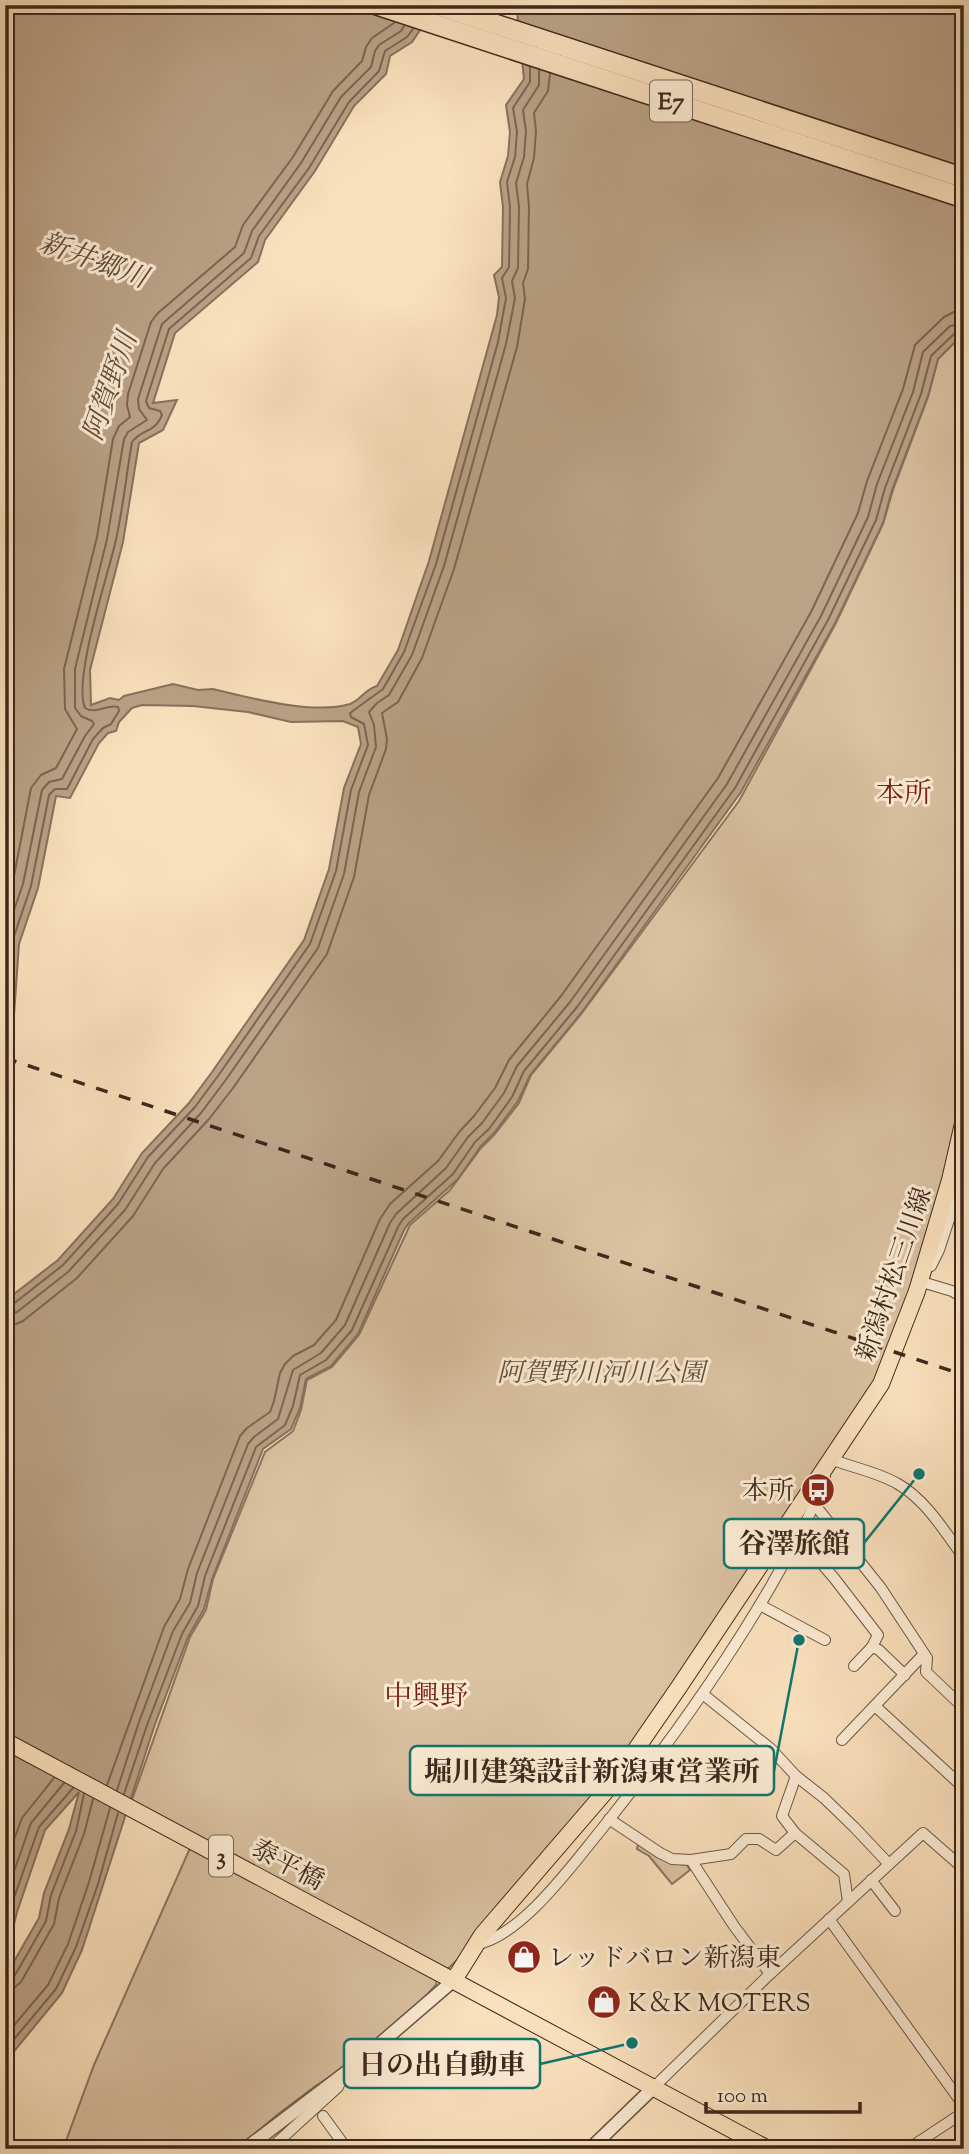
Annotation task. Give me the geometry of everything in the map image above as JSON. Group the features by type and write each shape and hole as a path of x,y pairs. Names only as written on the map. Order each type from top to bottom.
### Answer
{"highway":[{"name":"E7","path":"377,5 964,198"},
{"name":"E7","path":"437,5 964,178"}],"main road":[{"name":"新潟村松三川線","path":"454,1980 482,1935 612,1784 881,1384 920,1286 964,1119"},
{"name":"泰平橋","path":"5,1741 454,1980"},
{"name":"3","path":"454,1980 768,2149"}],"street":[{"path":"964,1174 939,1250 920,1286 952,1291 964,1297"},
{"path":"476,1945 520,1921 568,1871 704,1695 799,1536 815,1505 831,1459 881,1476 904,1488 922,1503 960,1544 964,1558"},
{"path":"815,1505 881,1588 927,1658 926,1672 964,1708"},
{"path":"799,1536 878,1635 872,1647 854,1666"},
{"path":"760,1605 825,1640"},
{"path":"872,1647 879,1650 905,1675"},
{"path":"842,1740 924,1654"},
{"path":"704,1695 771,1749 796,1776 855,1826 888,1863"},
{"path":"875,1706 964,1788"},
{"path":"796,1776 782,1816 795,1833 844,1874 848,1902"},
{"path":"609,1819 673,1859 691,1860 730,1854 746,1839 759,1839 776,1850 795,1833"},
{"path":"590,2149 769,1974 923,1833 964,1869"},
{"path":"691,1860 769,1974"},
{"path":"871,1880 895,1911"},
{"path":"829,1919 964,2106"},
{"path":"245,2149 344,2074 454,1980"},
{"path":"270,2149 338,2087 344,2074"},
{"path":"908,2149 964,2112"},
{"path":"324,2116 347,2149"}],"green space":[{"name":"阿賀野川河川公園","path":"959,338 964,339 964,1120 919,1273 878,1380 605,1784 421,2001 345,2067 277,2115 237,2149 63,2149 94,2065 191,1846 128,1811 190,1637 206,1610 213,1579 265,1452 293,1431 301,1410 307,1380 332,1367 359,1335 410,1225 450,1190 519,1103 531,1075 582,1013 739,801 836,623 883,524 928,397 938,359"},
{"path":"638,1844 661,1858 687,1865 690,1870 672,1884 649,1856 637,1849"}],"water":[{"path":"5,5 437,5 412,42 390,56 386,74 354,106 315,171 265,240 258,262 175,333 153,403 177,400 163,430 139,443 123,542 90,670 91,705 110,698 119,700 124,696 173,684 198,690 213,689 282,704 335,707 354,702 377,686 398,650 429,561 497,315 499,297 494,275 502,267 503,207 500,182 508,156 510,132 506,105 524,79 517,11 514,5 964,5 964,338 959,338 938,359 928,396 892,490 883,523 835,623 741,792 582,1012 530,1075 518,1101 494,1133 481,1146 458,1179 409,1223 358,1334 331,1366 306,1379 300,1408 291,1429 263,1449 212,1579 204,1609 188,1637 154,1727 82,1950 62,1993 11,2055 5,2067 5,1977 39,1918 44,1893 69,1829 79,1792 45,1830 17,1912 5,1961 5,1301 58,1260 113,1199 142,1153 189,1103 212,1072 304,940 329,869 344,788 361,744 358,727 343,721 291,722 248,712 193,706 142,705 132,708 119,722 116,731 108,733 99,743 70,798 56,796 38,888 19,944 12,1044 5,1086"}],"railway":[{"path":"5,1058 964,1375"}],"place":[{"name":"谷澤旅館","path":"919,1474"},
{"name":"本所","path":"818,1490"},
{"name":"堀川建築設計新潟東営業所","path":"799,1640"},
{"name":"レッドバロン新潟東","path":"524,1957"},
{"name":"K＆K MOTERS","path":"604,2002"},
{"name":"日の出自動車","path":"632,2043"}],"district":[{"name":"本所","path":"904,792"},
{"name":"中興野","path":"426,1695"}],"water label":[{"name":"新井郷川","path":"94,259"},
{"name":"阿賀野川","path":"109,386"}]}
